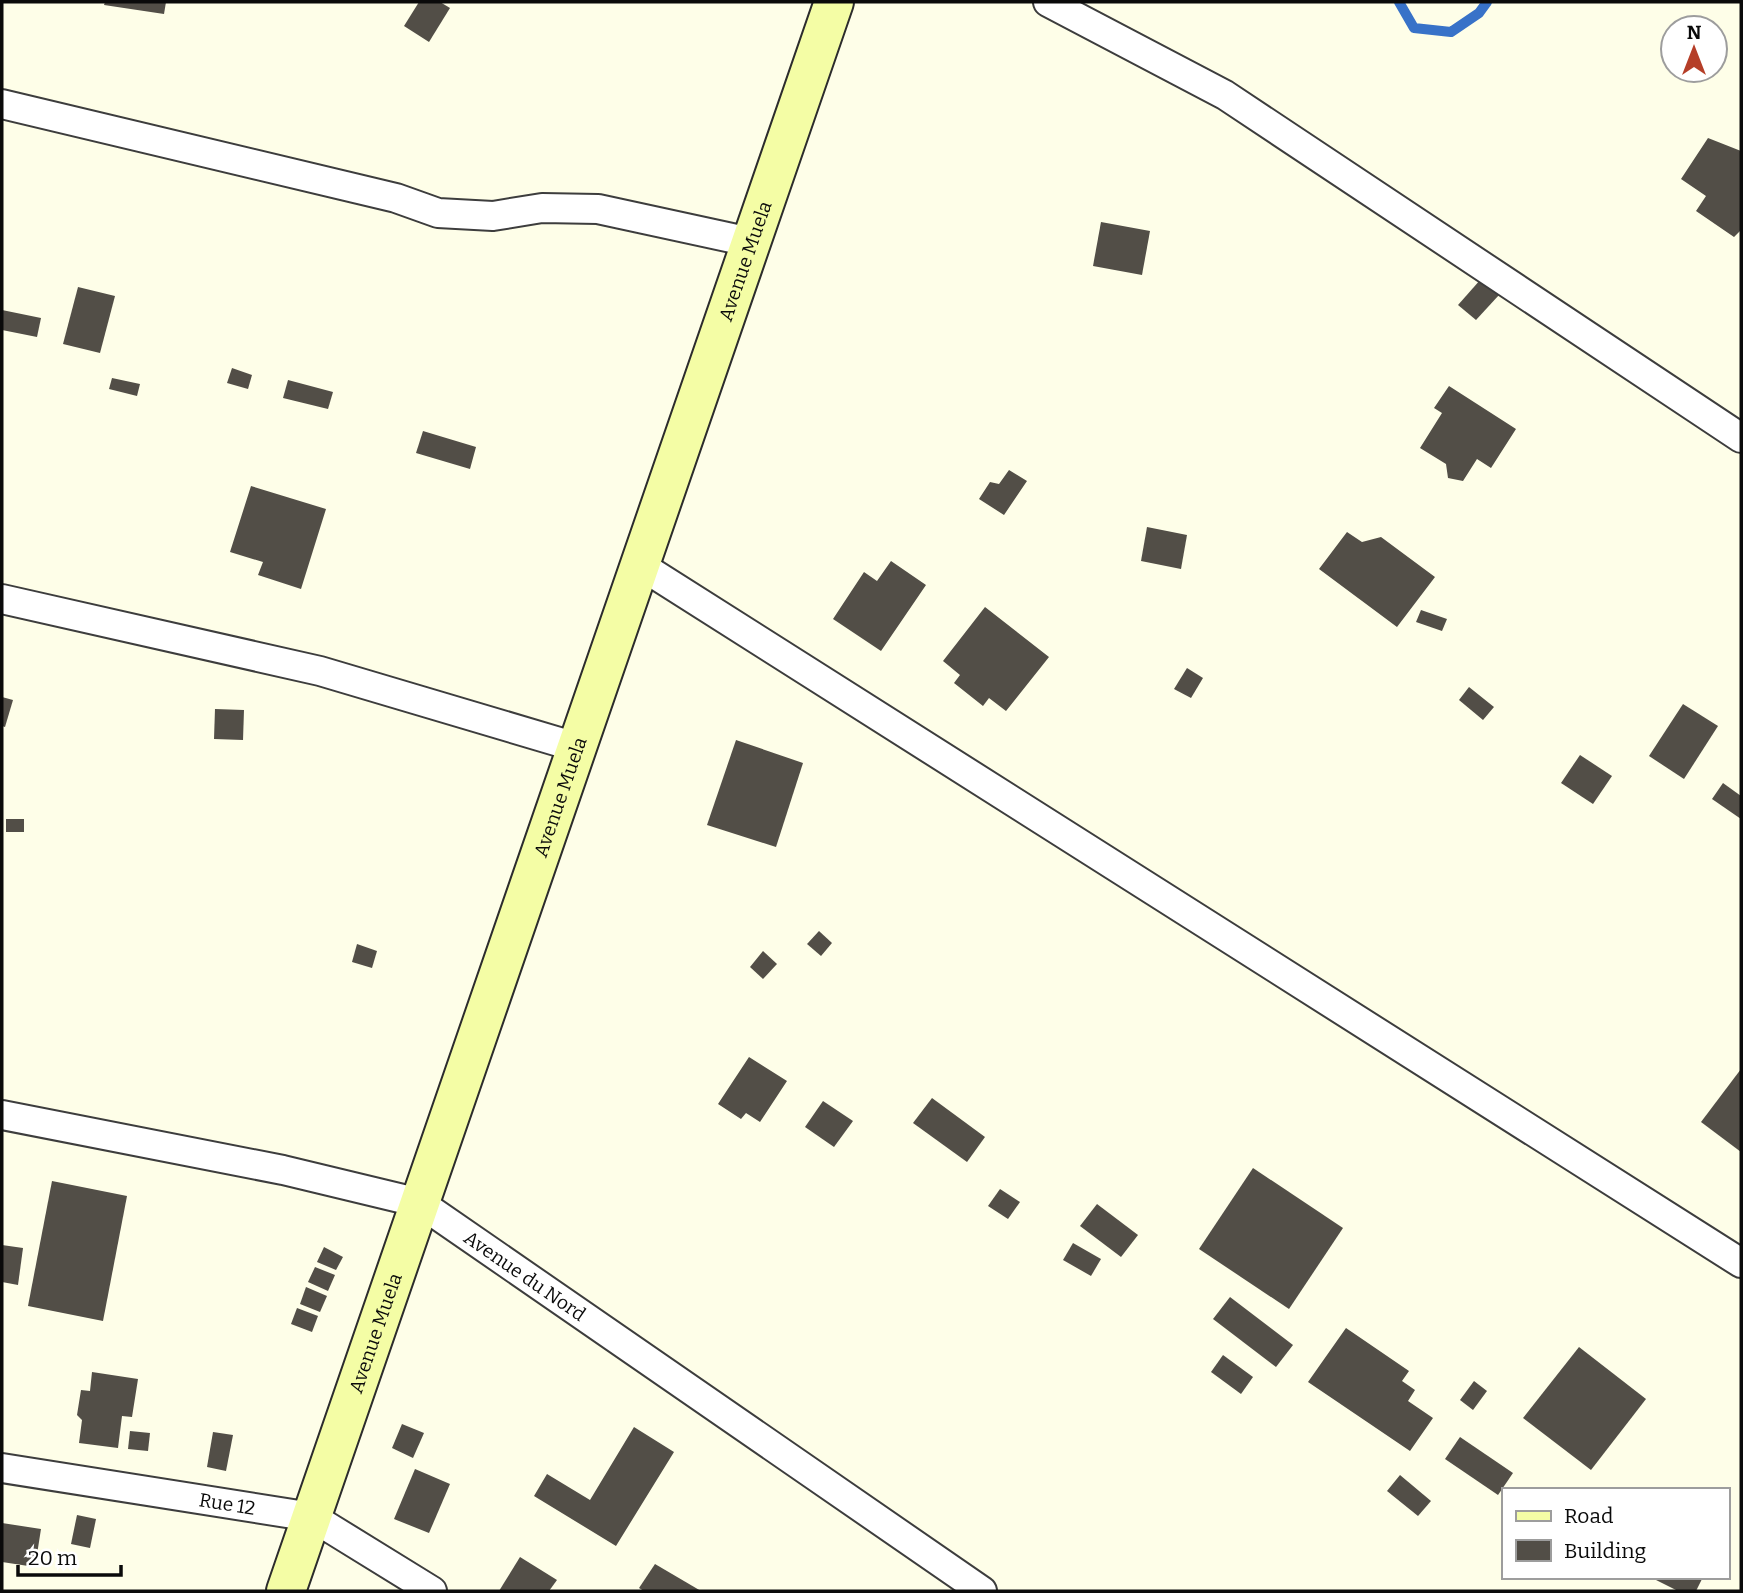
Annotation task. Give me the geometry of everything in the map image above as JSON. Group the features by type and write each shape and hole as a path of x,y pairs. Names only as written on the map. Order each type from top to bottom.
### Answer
{"street":[{"name":"Avenue Muela","path":"286,1591 834,2"},
{"path":"1048,2 1225,95 1741,438"},
{"path":"2,104 396,198 438,213 492,216 542,208 598,209 750,242"},
{"path":"640,565 1741,1263"},
{"path":"2,599 320,671 576,747"},
{"name":"Avenue du Nord","path":"2,1115 283,1170 421,1203 982,1591"},
{"name":"Rue 12","path":"2,1468 312,1517 432,1591"}],"building":[{"path":"105,2 166,2 164,14 104,5"},
{"path":"419,2 440,2 450,8 429,42 404,26"},
{"path":"1708,138 1741,151 1741,230 1734,237 1696,211 1706,196 1681,179"},
{"path":"1101,222 1150,231 1142,275 1093,266"},
{"path":"1481,279 1499,295 1476,320 1458,305"},
{"path":"78,287 115,296 100,353 63,344"},
{"path":"2,310 41,318 37,337 2,330"},
{"path":"232,368 252,375 248,389 227,383"},
{"path":"112,378 140,384 137,396 109,389"},
{"path":"288,380 333,392 328,409 283,398"},
{"path":"1449,386 1516,429 1491,468 1477,459 1463,481 1448,478 1446,464 1420,448 1442,413 1434,408"},
{"path":"423,431 476,447 470,469 416,453"},
{"path":"1009,470 1027,481 1004,515 979,499 990,482 999,484"},
{"path":"251,486 326,509 301,589 258,575 263,562 230,552"},
{"path":"1147,527 1187,535 1181,569 1141,561"},
{"path":"1347,532 1362,542 1381,537 1435,577 1397,627 1319,569"},
{"path":"891,561 926,585 881,651 833,619 864,572 877,581"},
{"path":"985,607 1049,657 1006,711 989,698 983,706 954,683 960,675 943,661"},
{"path":"1421,610 1447,619 1442,631 1416,622"},
{"path":"1187,668 1203,678 1191,698 1174,689"},
{"path":"1469,687 1494,707 1483,720 1459,700"},
{"path":"2,697 13,700 5,727 2,726"},
{"path":"1683,704 1718,726 1684,779 1649,756"},
{"path":"215,709 244,710 243,740 214,739"},
{"path":"736,740 803,763 776,847 707,825"},
{"path":"1580,755 1612,776 1593,804 1561,783"},
{"path":"1723,783 1741,796 1741,819 1712,799"},
{"path":"6,819 24,819 24,832 6,832"},
{"path":"819,931 832,943 821,956 807,944"},
{"path":"357,944 377,951 372,968 352,962"},
{"path":"763,951 777,964 763,979 750,967"},
{"path":"749,1057 787,1081 760,1122 746,1113 741,1119 718,1104"},
{"path":"1741,1069 1741,1152 1701,1122"},
{"path":"932,1098 985,1137 967,1162 913,1123"},
{"path":"823,1101 853,1121 834,1147 805,1127"},
{"path":"1253,1168 1343,1228 1289,1309 1199,1249"},
{"path":"52,1181 127,1196 103,1321 28,1306"},
{"path":"1000,1189 1020,1202 1008,1219 988,1206"},
{"path":"1097,1204 1138,1235 1121,1257 1080,1226"},
{"path":"1073,1243 1101,1259 1091,1276 1063,1260"},
{"path":"2,1245 23,1248 18,1285 2,1282"},
{"path":"324,1247 343,1257 336,1270 317,1262"},
{"path":"315,1267 335,1275 328,1291 308,1282"},
{"path":"306,1287 327,1296 320,1312 300,1304"},
{"path":"1230,1297 1293,1345 1276,1367 1213,1319"},
{"path":"297,1308 318,1316 312,1332 291,1324"},
{"path":"1346,1328 1409,1371 1402,1381 1415,1390 1408,1401 1433,1418 1410,1451 1308,1382"},
{"path":"1579,1347 1646,1399 1591,1470 1523,1418"},
{"path":"1223,1355 1253,1377 1241,1394 1211,1372"},
{"path":"92,1372 138,1379 132,1417 122,1416 118,1448 79,1443 82,1420 77,1415 81,1390 90,1391"},
{"path":"1474,1381 1487,1391 1473,1410 1460,1400"},
{"path":"402,1424 424,1433 413,1458 392,1448"},
{"path":"634,1427 674,1452 616,1546 534,1496 547,1474 590,1500"},
{"path":"130,1431 150,1433 148,1451 128,1449"},
{"path":"213,1432 233,1435 226,1471 207,1467"},
{"path":"1460,1437 1513,1473 1498,1495 1445,1459"},
{"path":"415,1469 450,1484 429,1533 394,1519"},
{"path":"1400,1475 1431,1501 1418,1516 1387,1491"},
{"path":"77,1515 96,1519 90,1548 71,1544"},
{"path":"2,1523 41,1529 35,1567 2,1562"},
{"path":"520,1557 557,1580 549,1591 499,1591"},
{"path":"655,1564 701,1591 644,1591 639,1588"},
{"path":"1654,1579 1702,1579 1696,1591 1678,1591"}],"waterway":[{"path":"1399,2 1414,28 1451,32 1479,13 1487,2"}]}
